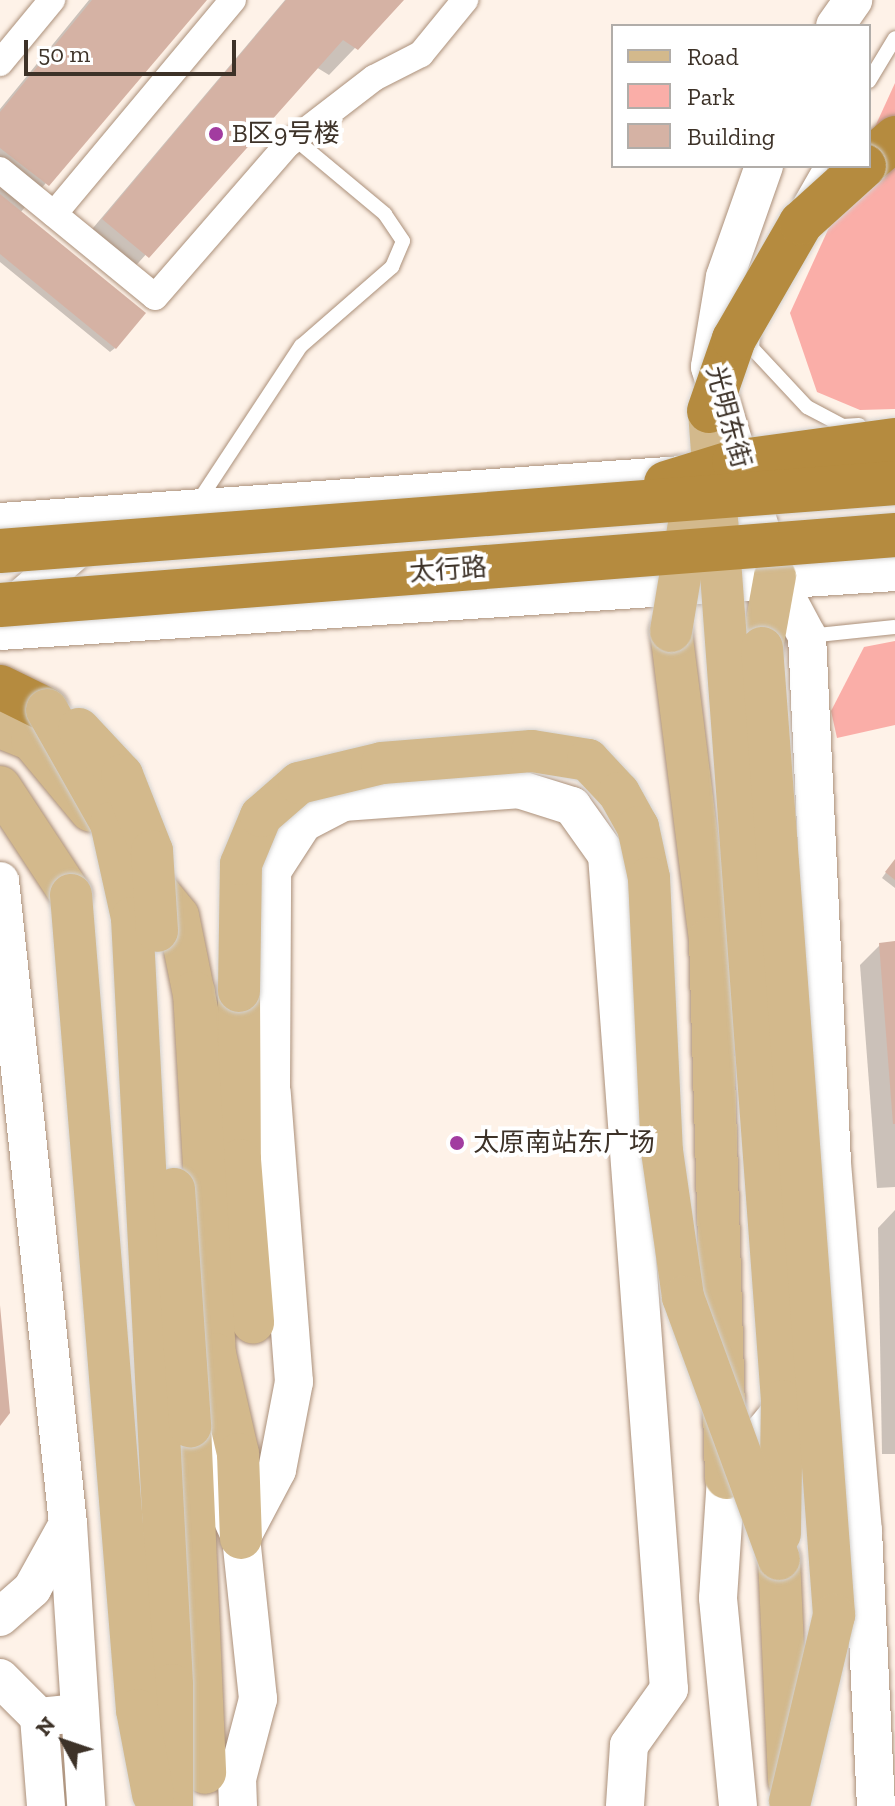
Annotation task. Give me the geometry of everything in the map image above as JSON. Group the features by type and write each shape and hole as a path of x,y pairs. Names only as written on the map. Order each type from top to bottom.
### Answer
{"highway":[{"path":"871,159 895,138"},
{"path":"709,411 734,339 801,223 862,168"},
{"path":"597,505 734,462 895,440"},
{"name":"太行路","path":"7,542 895,483"},
{"name":"太行路","path":"0,605 895,535"},
{"path":"0,687 47,710"}],"main road":[{"path":"836,24 853,0"},
{"name":"光明东街","path":"763,168 725,277 710,367 775,576 807,636"},
{"path":"709,411 671,631 710,938 726,1478 718,1598 738,1806"},
{"path":"709,411 782,1401 779,1559 790,1803"},
{"path":"7,542 119,512 743,471 895,458"},
{"path":"0,617 119,512"},
{"path":"0,631 775,576 895,572"},
{"path":"775,576 762,648 834,1615 790,1803"},
{"path":"807,636 876,1806"},
{"path":"47,710 93,738 122,775 152,851 190,1426 205,1773"},
{"path":"47,710 111,823 132,918 172,1685 172,1806"},
{"path":"0,727 32,740 178,916 194,992 240,1160"},
{"path":"253,1322 240,1160 241,864 261,816 299,783 382,763 532,751 588,760 619,793 638,827 649,878 662,1151 683,1297 779,1559"},
{"path":"0,787 71,895 137,1710 155,1806"},
{"path":"241,1538 277,1470 294,1382 271,1090 272,871 303,823 343,802 518,789 572,806 607,855 669,1689 629,1745 625,1806"},
{"path":"0,881 68,1524 86,1806"},
{"path":"194,992 215,1354 238,1454 241,1538 258,1699 237,1779 238,1806"},
{"path":"240,1160 271,1090"},
{"path":"726,1478 846,1331"},
{"path":"190,1426 241,1538"},
{"path":"859,1478 895,1513"},
{"path":"0,1617 32,1589 68,1524"},
{"path":"867,1613 895,1564"},
{"path":"0,1678 39,1717 46,1806"},
{"path":"39,1717 79,1713"}],"street":[{"path":"0,63 52,0"},
{"path":"54,214 233,0"},
{"path":"0,170 155,297 295,139 374,78 421,54 465,0"}],"lane":[{"path":"871,78 895,38"},
{"path":"196,505 301,346 392,267 403,241 385,214 295,139"},
{"path":"820,168 754,285 752,348 807,407 843,426 895,423"},
{"path":"807,636 895,627"}],"green space":[{"path":"895,83 895,409 860,410 817,392 790,313 856,168 871,168 871,136"},
{"path":"895,641 895,725 837,738 831,711 864,647"}],"building":[{"path":"92,0 207,0 49,186 0,148 0,112"},
{"name":"B区9号楼","path":"286,0 404,0 358,50 343,40 149,258 102,219"},
{"path":"0,194 146,313 116,349 0,254"},
{"path":"895,859 895,880 885,872"},
{"path":"895,941 895,1124 893,1124 879,943"},
{"path":"0,1305 10,1413 0,1426"}],"place":[{"name":"B区9号楼","path":"216,134"},
{"name":"太原南站东广场","path":"457,1143"}]}
